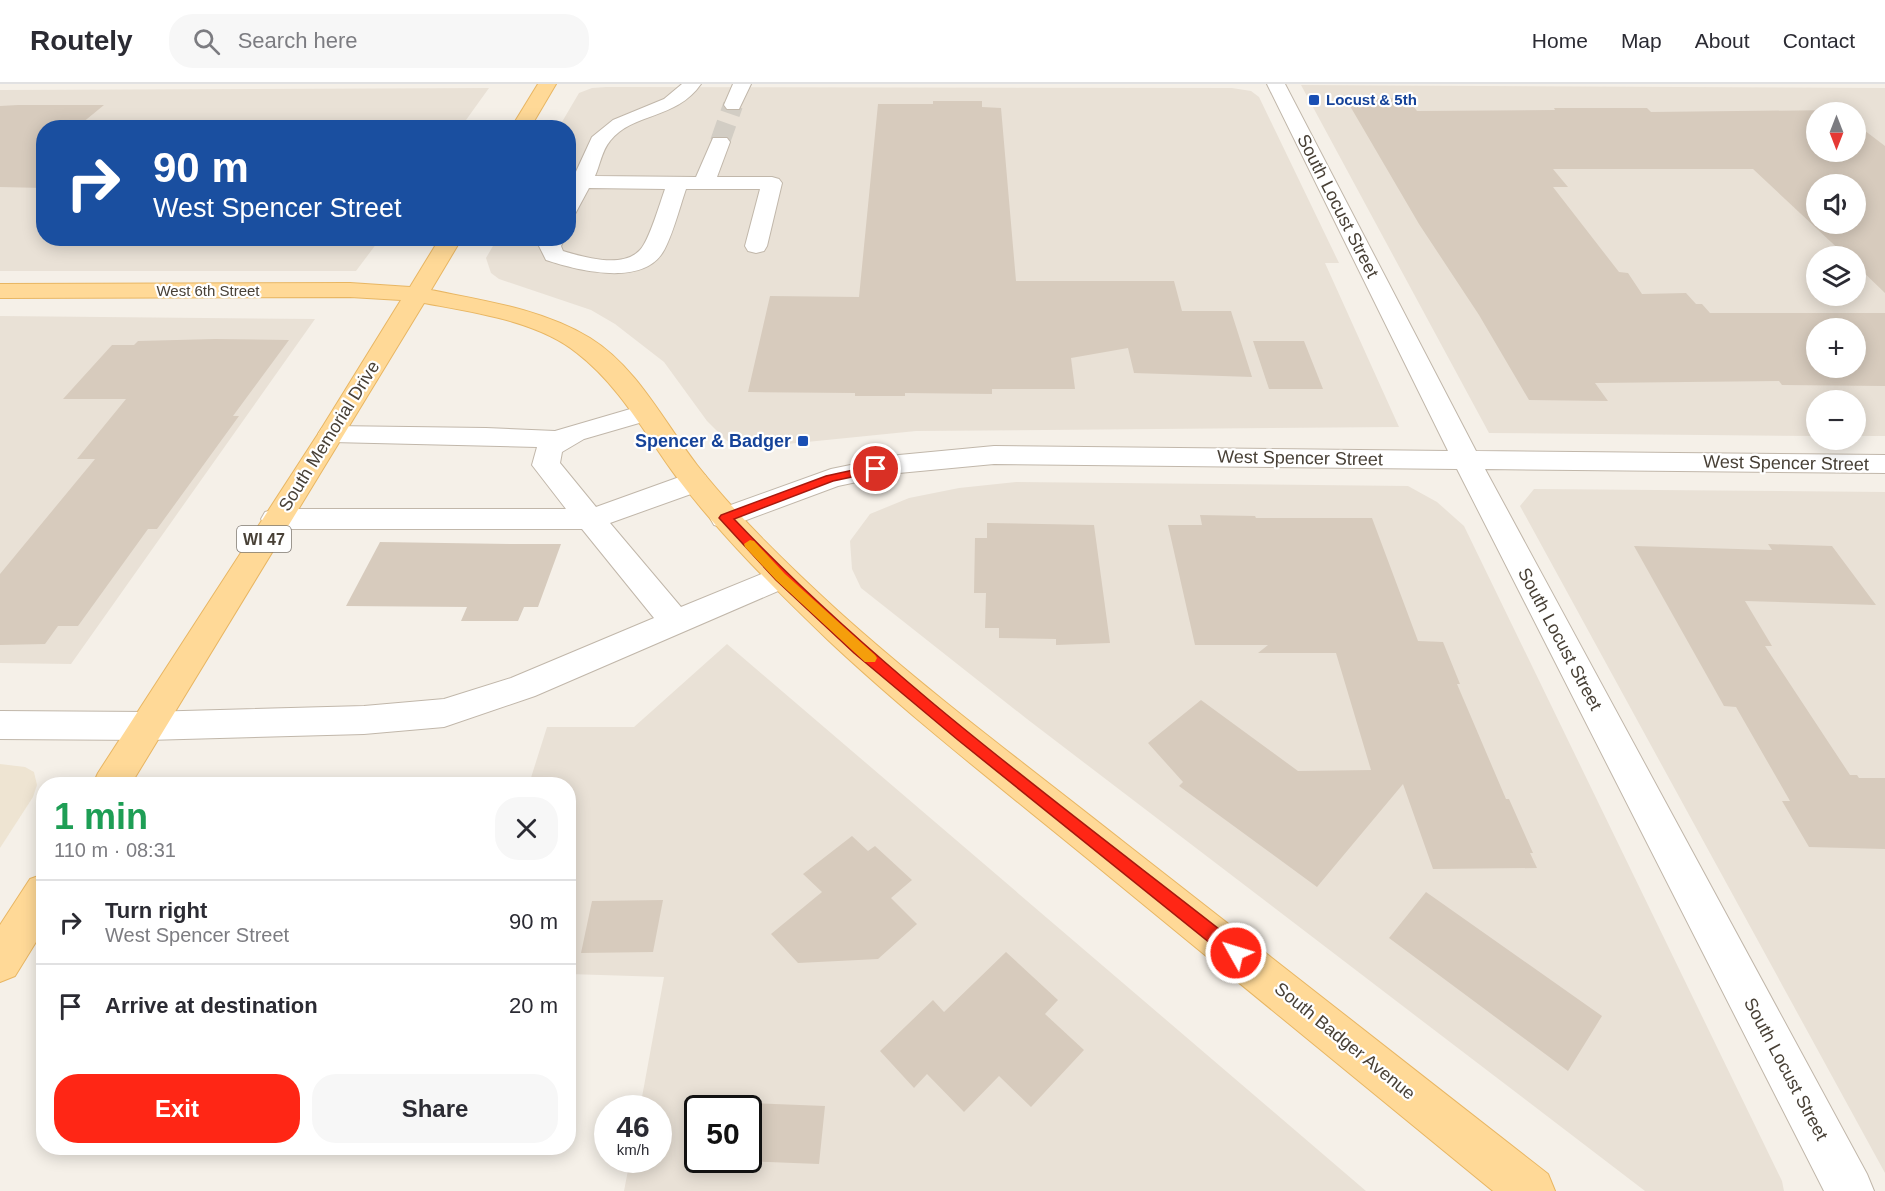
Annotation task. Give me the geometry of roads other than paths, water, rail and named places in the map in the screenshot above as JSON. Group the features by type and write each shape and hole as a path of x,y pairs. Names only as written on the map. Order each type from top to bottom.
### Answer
{"main road":[{"path":"525,120 547,84"},
{"name":"South Memorial Drive","path":"115,777 276,519 332,434 446,246"},
{"name":"West 6th Street","path":"0,291 350,290 416,294"},
{"name":"South Badger Avenue","path":"416,294 507,312 545,326 582,344 621,380 695,482 725,518 781,577 859,649 963,736 1531,1191"},
{"path":"0,962 36,905"}],"street":[{"path":"576,194 598,142 615,127 639,116 662,110 685,95 692,84"},
{"path":"733,105 742,84"},
{"name":"South Locust Street","path":"1276,84 1467,459 1850,1191"},
{"path":"704,183 720,142"},
{"path":"582,182 772,183 756,246"},
{"path":"550,246 554,255 580,265 628,266 645,260 652,252 678,183"},
{"path":"332,434 486,436 559,440 644,412"},
{"path":"559,440 547,452 546,465 676,623"},
{"name":"West Spencer Street","path":"725,518 831,478 899,464 956,457 1006,455 1885,464"},
{"path":"276,519 592,519 695,482"},
{"path":"0,725 147,726 364,720 444,713 523,687 781,577"}],"tunnel":[{"path":"720,142 733,105"}],"place":[{"name":"Locust & 5th","path":"1314,100"},
{"name":"Spencer & Badger","path":"803,441"}]}
